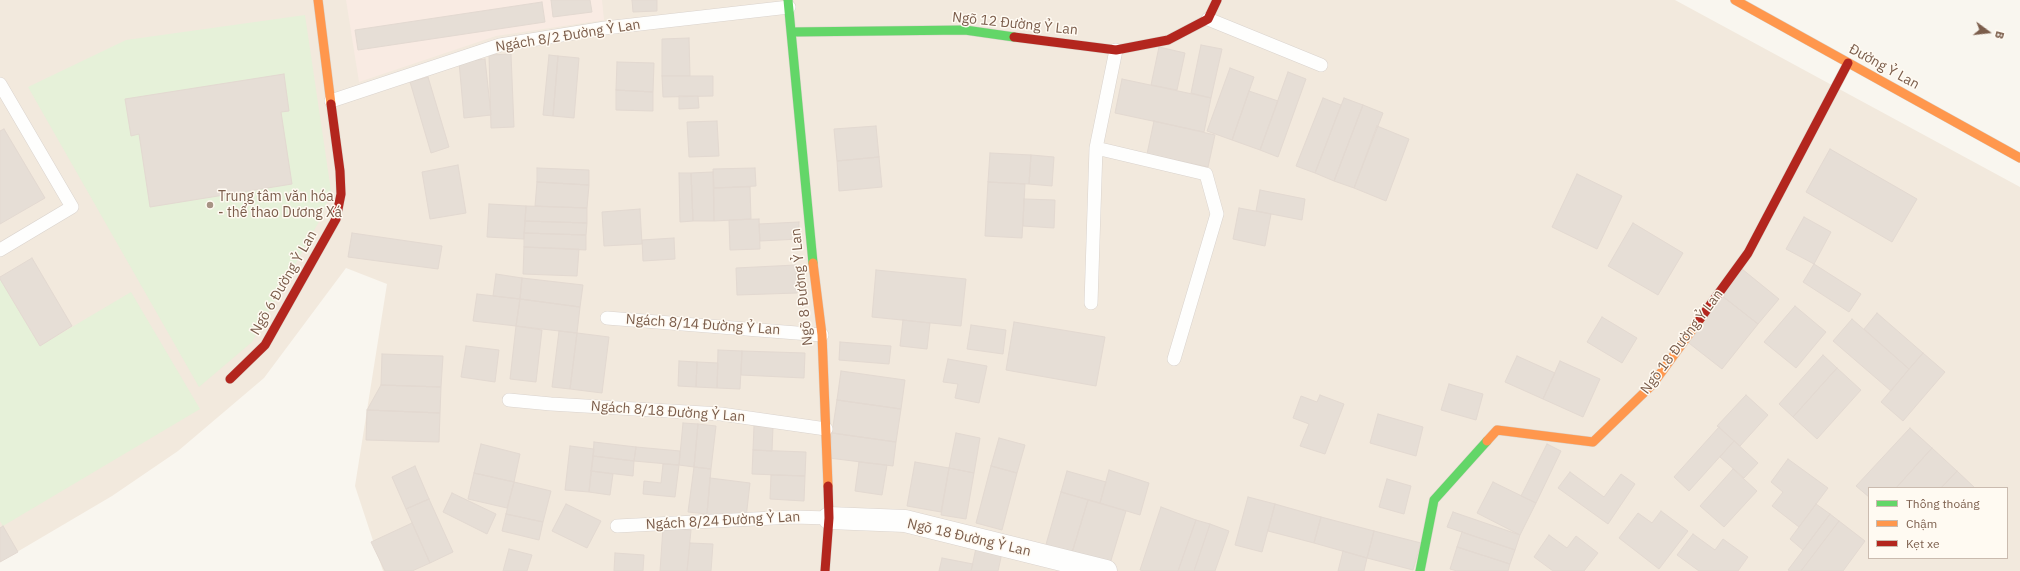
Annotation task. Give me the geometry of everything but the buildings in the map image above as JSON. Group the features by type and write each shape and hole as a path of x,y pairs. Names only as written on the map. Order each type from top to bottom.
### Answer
{"street":[{"name":"Ngõ 6 Đường Ỷ Lan","path":"230,379 265,345 336,219 341,194 340,171 318,0"},
{"path":"1208,19 1217,0"},
{"name":"Đường Ỷ Lan","path":"1735,0 2020,158"},
{"name":"Ngõ 8 Đường Ỷ Lan","path":"789,4 822,335 829,518 825,571"},
{"name":"Ngõ 12 Đường Ỷ Lan","path":"792,32 965,30 1116,50 1168,40 1208,19"},
{"name":"Ngõ 18 Đường Ỷ Lan","path":"1420,571 1434,500 1497,430 1593,442 1652,385 1748,253 1848,63"},
{"name":"Ngõ 18 Đường Ỷ Lan","path":"829,518 905,521 1106,571"}],"lane":[{"name":"Ngách 8/2 Đường Ỷ Lan","path":"331,101 500,45 605,28 789,4"},
{"path":"1208,19 1322,65"},
{"path":"1091,303 1096,148 1116,50"},
{"path":"0,86 72,207 0,250"},
{"path":"1096,148 1206,174 1217,214 1174,359"},
{"name":"Ngách 8/14 Đường Ỷ Lan","path":"607,318 822,335"},
{"name":"Ngách 8/18 Đường Ỷ Lan","path":"509,400 551,404 721,414 826,429"},
{"name":"Ngách 8/24 Đường Ỷ Lan","path":"617,526 793,517 829,518"}],"shaded area":[{"path":"0,0 1675,0 2020,187 2020,571 383,571 355,486 387,284 346,268 264,378 178,451 112,496 0,562"},
{"path":"346,0 602,0 604,20 496,36 359,82"}],"green space":[{"name":"Trung tâm văn hóa - thể thao Dương Xá","path":"305,15 331,191 321,218 252,342 199,387 28,87 126,40"},
{"path":"0,279 40,346 131,292 200,409 3,526 0,521"}],"traffic: fast":[{"path":"788,0 813,263"},
{"path":"792,32 965,30 1014,37"},
{"path":"1420,571 1434,500 1487,441"}],"traffic: slow":[{"path":"318,0 331,104"},
{"path":"1735,0 2020,158"},
{"path":"813,263 822,335 828,486"},
{"path":"1487,441 1497,430 1593,442 1652,385 1700,319"}],"traffic: jam":[{"path":"1014,37 1116,50 1168,40 1208,19 1217,0"},
{"path":"1700,319 1748,253 1848,63"},
{"path":"230,379 265,345 336,219 341,194 340,171 331,104"},
{"path":"825,571 829,518 828,486"}],"place":[{"name":"Trung tâm văn hóa - thể thao Dương Xá","path":"210,205"}]}
